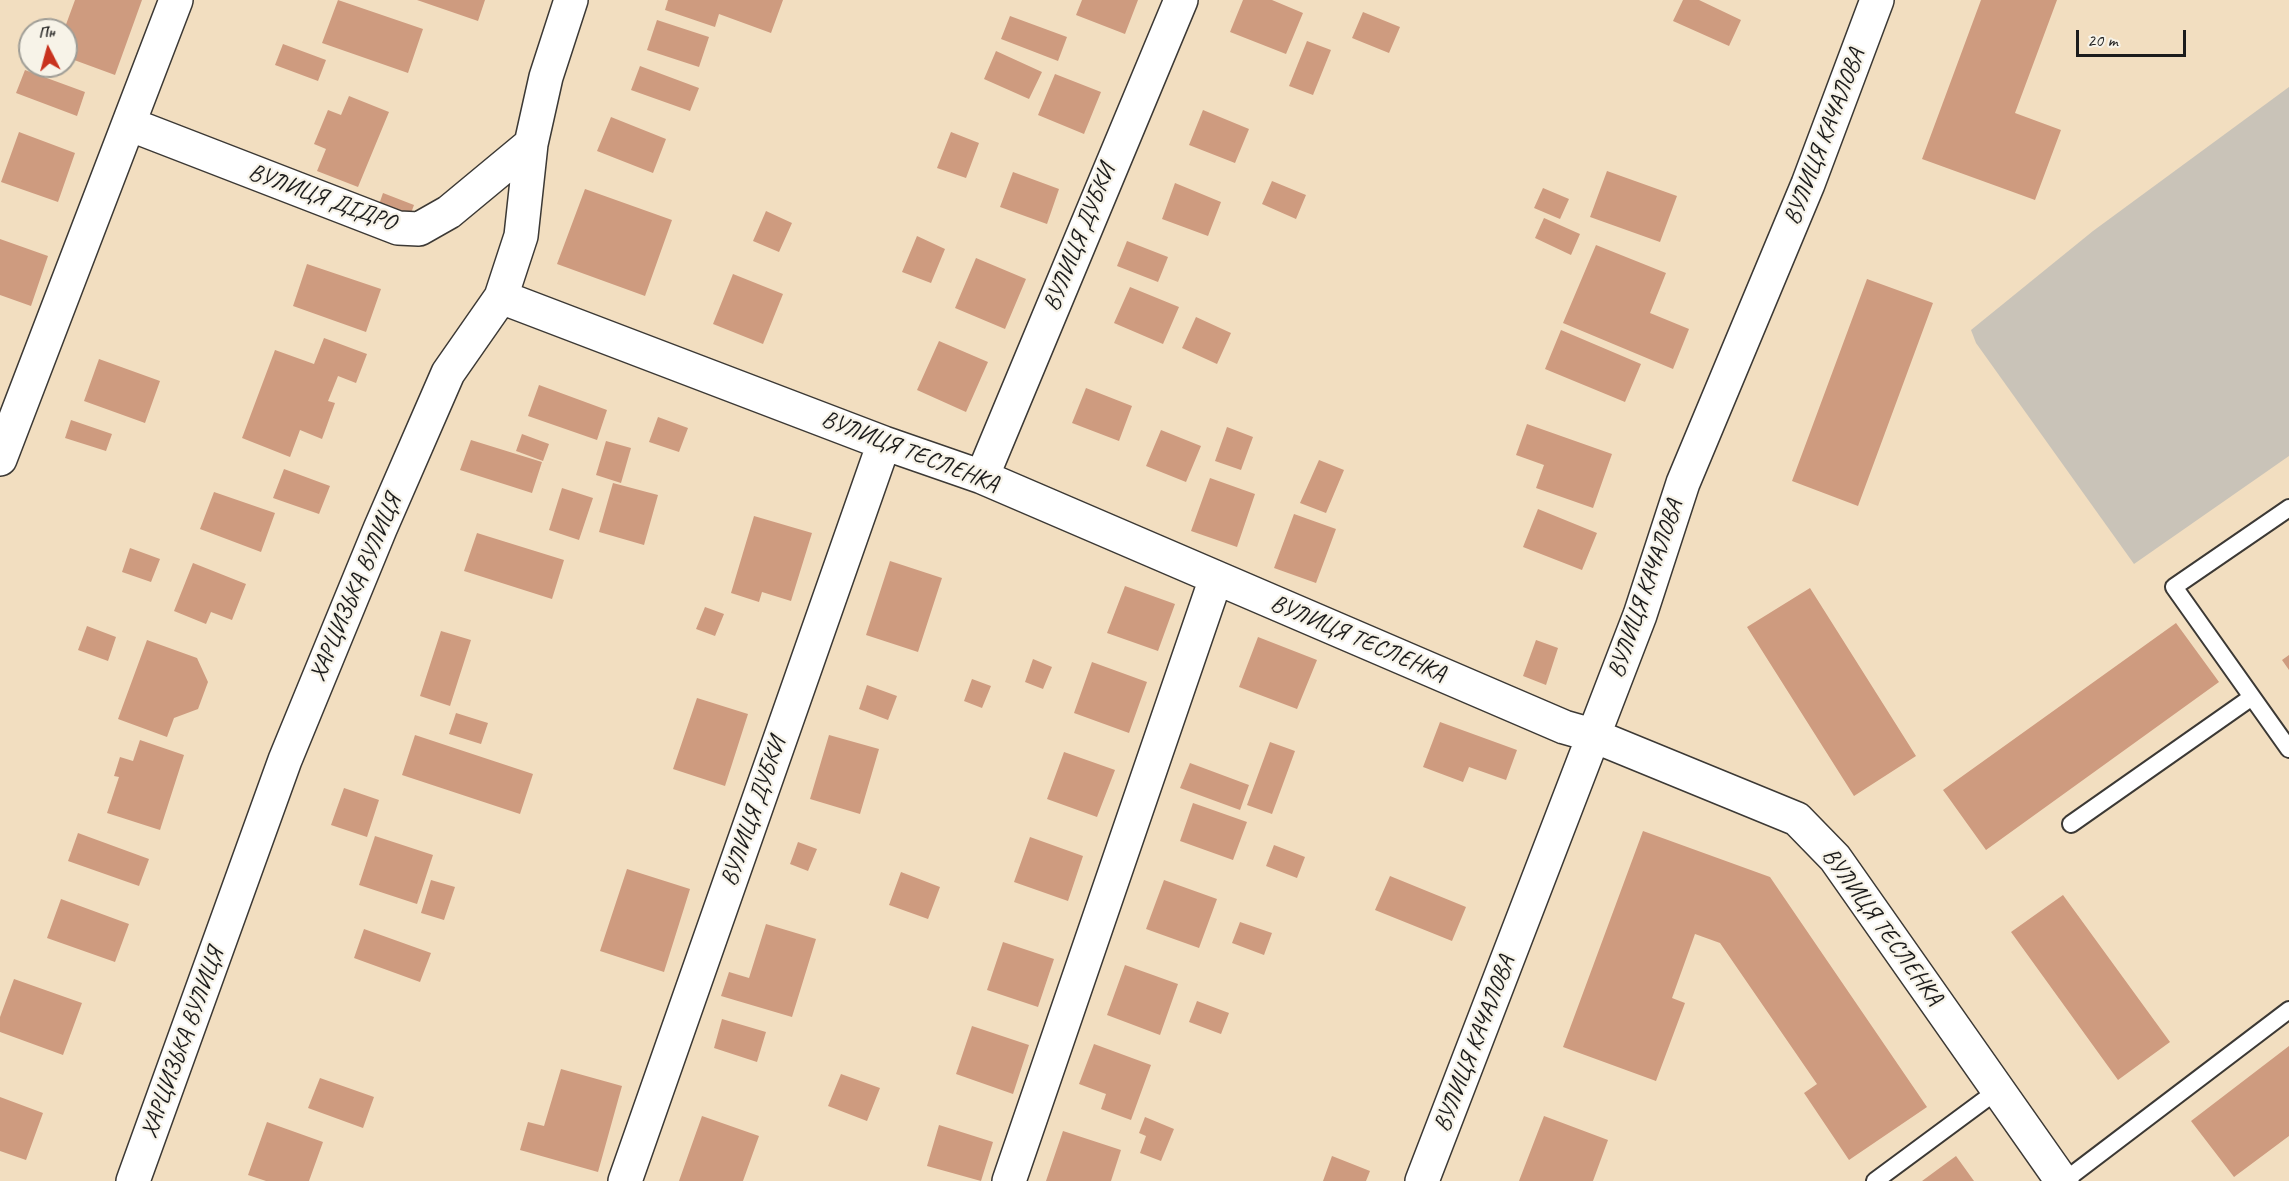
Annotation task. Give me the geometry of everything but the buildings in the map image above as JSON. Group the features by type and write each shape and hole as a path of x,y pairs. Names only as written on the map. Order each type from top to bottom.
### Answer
{"street":[{"path":"0,459 176,0"},
{"name":"ХАРЦИЗЬКА ВУЛИЦЯ","path":"133,1181 285,760 380,529 448,373 501,297 521,236 531,144 546,77 571,0"},
{"name":"ВУЛИЦЯ ДУБКИ","path":"982,477 1181,0"},
{"name":"ВУЛИЦЯ КАЧАЛОВА","path":"1422,1181 1640,615 1683,483 1808,184 1877,0"},
{"name":"ВУЛИЦЯ ДІДРО","path":"129,124 398,228 419,229 449,212 531,144"},
{"name":"ВУЛИЦЯ ТЕСЛЕНКА","path":"501,297 884,443 982,477 1564,727 1593,735 1797,819 1835,858 2063,1181"},
{"name":"ВУЛИЦЯ ДУБКИ","path":"625,1181 884,443"},
{"path":"1009,1181 1216,578"}],"lane":[{"path":"2289,508 2175,586 2289,749"},
{"path":"2071,824 2252,697"},
{"path":"2063,1181 2289,1010"},
{"path":"1875,1181 1998,1090"}],"shaded area":[{"path":"2289,87 2289,456 2134,564 1976,343 1971,330 2093,231"}]}
